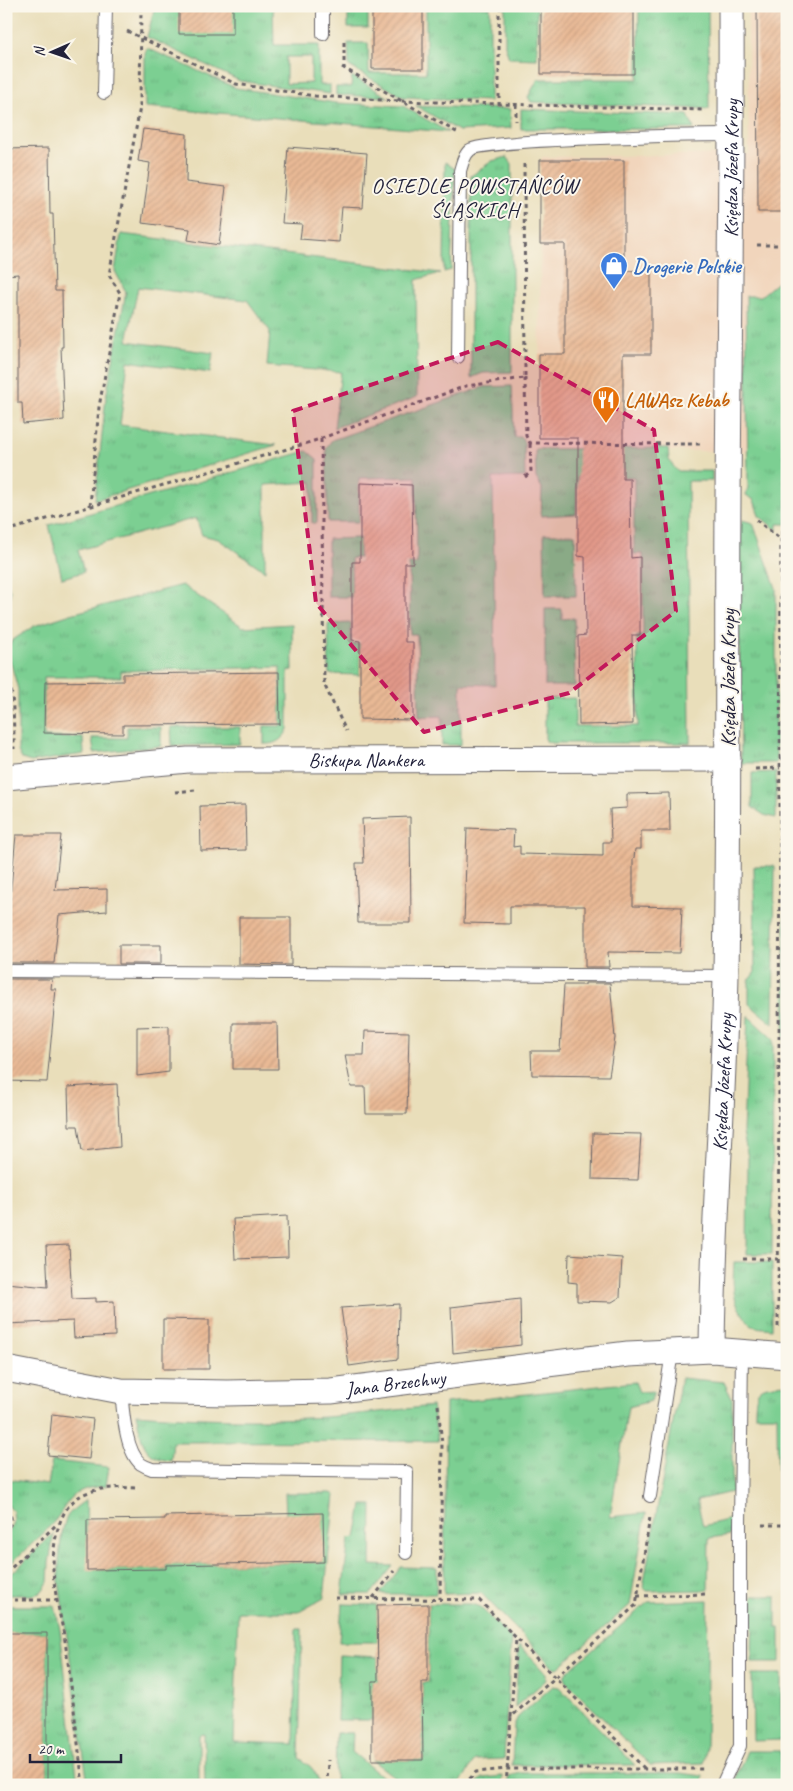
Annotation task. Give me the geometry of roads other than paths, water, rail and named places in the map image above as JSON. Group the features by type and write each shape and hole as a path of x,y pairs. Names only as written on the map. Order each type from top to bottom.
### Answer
{"street":[{"name":"Księdza Józefa Krupy","path":"712,1350 712,1288 726,976 732,135 731,6"},
{"name":"Biskupa Nankera","path":"6,778 188,760 728,759"},
{"name":"Jana Brzechwy","path":"6,1369 122,1391 227,1393 331,1391 628,1354 712,1350 787,1356"}],"lane":[{"path":"104,93 106,6"},
{"path":"323,6 323,34"},
{"path":"458,357 460,171 463,160 470,150 483,146 544,142 732,135"},
{"path":"6,971 726,976"},
{"path":"722,1785 740,1746 742,1351"},
{"path":"650,1496 672,1352"},
{"path":"122,1391 126,1431 133,1451 140,1464 152,1469 407,1472 406,1553"}],"place":[{"name":"Drogerie Polskie","path":"614,290"},
{"name":"LAWAsz Kebab","path":"606,424"}],"district":[{"name":"OSIEDLE POWSTAŃCÓW ŚLĄSKICH","path":"475,198"}]}
